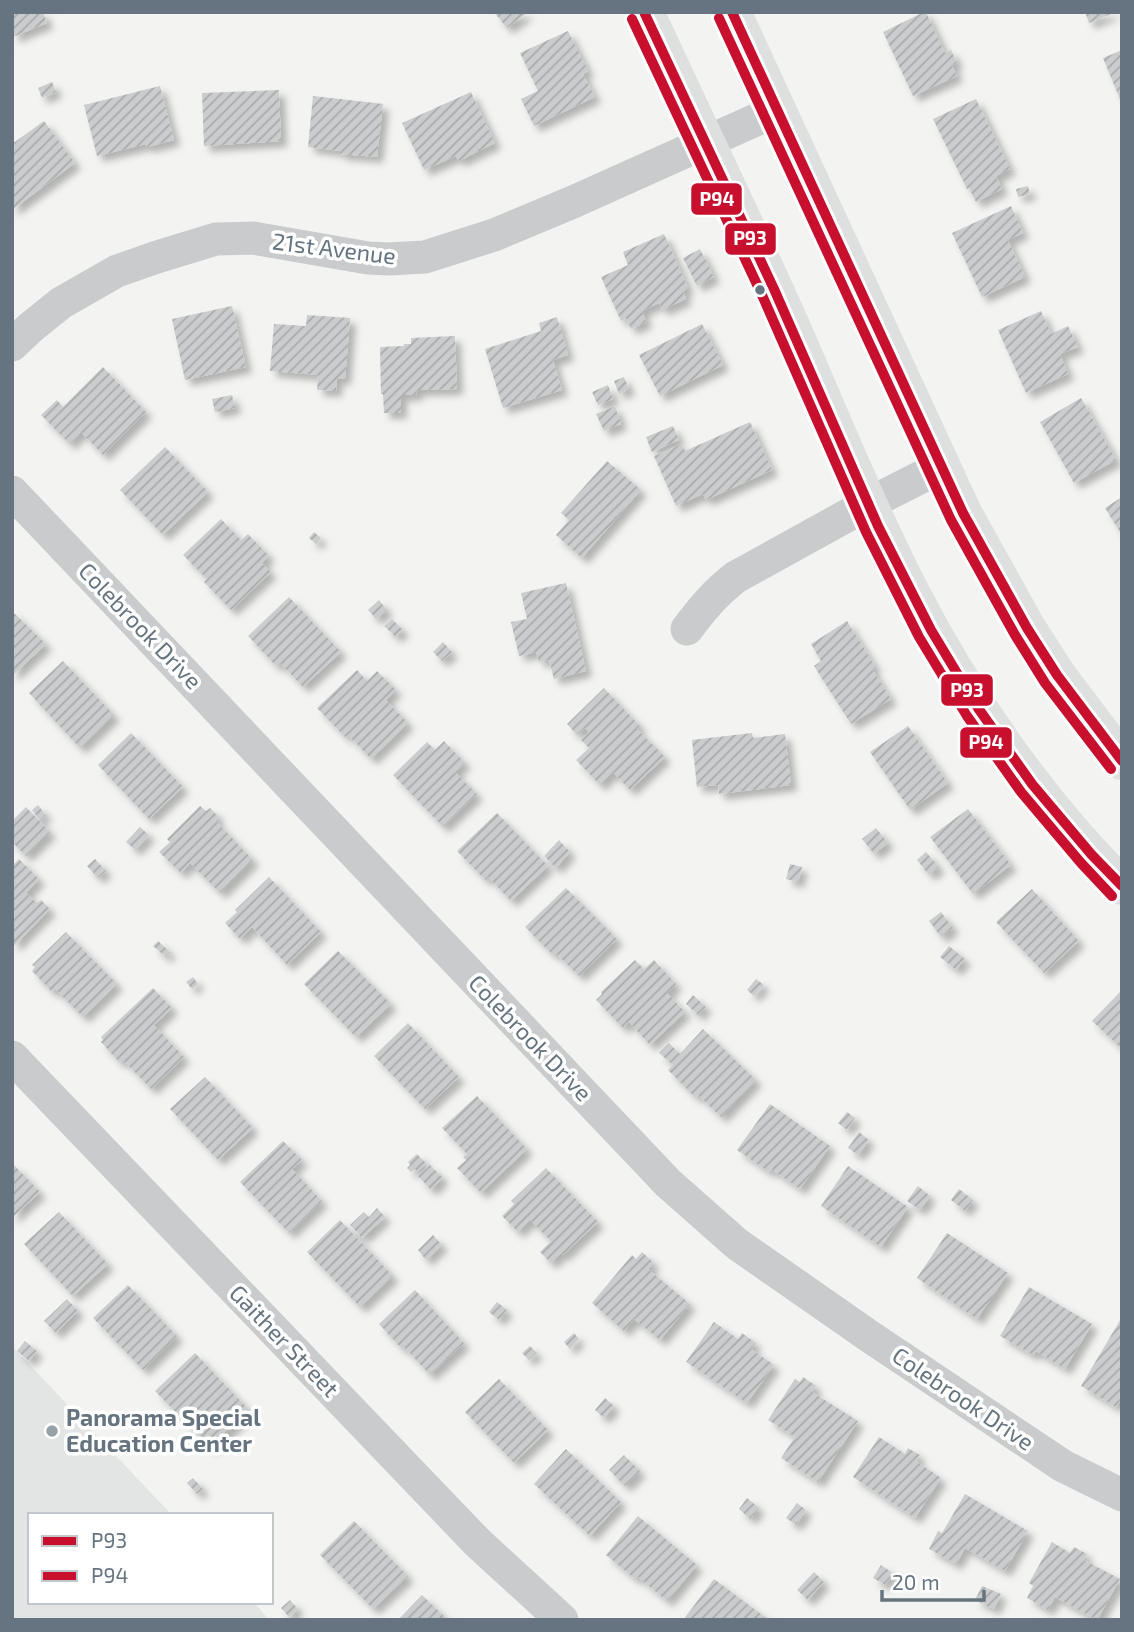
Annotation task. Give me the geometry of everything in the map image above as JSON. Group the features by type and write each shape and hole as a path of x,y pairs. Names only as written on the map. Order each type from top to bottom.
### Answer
{"main road":[{"path":"644,12 911,593 995,733 1051,806 1122,886"},
{"path":"732,12 963,513 1027,628 1057,675 1122,761"}],"street":[{"name":"21st Avenue","path":"12,345 61,303 117,271 157,257 216,239 253,238 368,258 425,257 494,235 778,110"},
{"path":"687,629 719,590 736,577 941,467"},
{"name":"Colebrook Drive","path":"12,492 668,1183 737,1244 869,1336 1063,1465 1122,1495"},
{"name":"Gaither Street","path":"12,1057 477,1542 562,1620"}],"shaded area":[{"name":"Panorama Special Education Center","path":"12,1346 170,1513 28,1513 28,1604 256,1604 269,1620 12,1620"}],"building":[{"path":"12,12 43,12 47,23 13,37"},
{"path":"494,12 528,12 507,28"},
{"path":"924,12 945,53 951,50 957,63 952,65 957,76 913,96 883,32"},
{"path":"1085,12 1116,12 1089,23"},
{"path":"568,31 588,71 583,74 595,97 534,126 521,99 538,91 520,53"},
{"path":"1122,50 1122,104 1103,58"},
{"path":"52,82 56,92 42,98 38,88"},
{"path":"160,86 174,140 97,156 84,105"},
{"path":"279,90 281,141 204,146 202,93"},
{"path":"471,92 495,143 459,161 456,156 424,170 402,123"},
{"path":"313,96 383,104 377,157 340,154 340,151 308,147"},
{"path":"976,99 1010,169 996,176 1002,189 976,202 933,119"},
{"path":"44,121 75,163 12,210 12,144"},
{"path":"1028,186 1030,194 1018,197 1016,189"},
{"path":"1011,206 1023,233 1008,240 1025,277 982,297 952,233"},
{"path":"664,234 688,288 683,291 686,299 662,310 659,303 642,311 646,322 631,329 626,318 621,321 601,277 628,265 623,252"},
{"path":"700,249 714,277 697,286 683,258"},
{"path":"232,306 246,367 185,380 172,319"},
{"path":"1041,311 1051,334 1068,326 1078,347 1060,354 1068,374 1026,393 998,330"},
{"path":"307,315 350,318 345,379 337,378 336,391 317,390 318,375 270,371 274,324 306,326"},
{"path":"557,317 568,355 553,360 562,390 503,408 485,349 541,331 539,323"},
{"path":"702,324 723,365 660,396 639,355"},
{"path":"455,336 457,389 416,390 417,395 401,395 401,413 384,413 380,347 411,344 411,338"},
{"path":"103,367 146,412 103,455 81,432 70,444 41,415 57,400 63,407"},
{"path":"624,377 629,389 619,394 614,381"},
{"path":"608,385 613,399 598,405 592,392"},
{"path":"232,395 235,408 215,412 212,399"},
{"path":"1081,398 1116,460 1074,483 1040,422"},
{"path":"615,406 621,424 604,431 596,414"},
{"path":"750,422 772,470 706,500 703,494 676,506 654,456 682,444 685,451"},
{"path":"673,426 679,440 652,452 646,437"},
{"path":"165,447 208,492 163,535 120,490"},
{"path":"607,461 641,490 582,558 556,535 569,520 561,513"},
{"path":"1122,497 1122,535 1105,508"},
{"path":"221,519 241,540 248,534 269,556 262,563 271,572 231,610 204,582 207,579 183,555"},
{"path":"314,532 321,538 316,544 309,538"},
{"path":"566,583 586,671 554,679 549,660 539,662 536,652 519,656 511,622 527,619 521,593"},
{"path":"289,597 341,652 303,687 280,663 276,666 248,636"},
{"path":"379,600 387,610 376,619 368,610"},
{"path":"12,611 46,644 12,676"},
{"path":"392,619 403,630 396,637 384,626"},
{"path":"847,621 875,666 872,669 891,699 851,724 814,666 821,661 811,644"},
{"path":"443,642 452,652 442,661 433,652"},
{"path":"63,661 114,715 80,748 29,693"},
{"path":"357,670 367,681 377,671 396,690 386,700 408,723 371,759 317,708"},
{"path":"604,688 640,726 637,729 665,757 630,790 613,772 600,785 576,760 589,748 581,740 589,732 585,728 577,735 567,724"},
{"path":"908,726 948,783 910,810 870,752"},
{"path":"131,733 183,787 149,819 98,765"},
{"path":"752,733 753,738 785,734 791,785 719,794 718,785 697,787 692,740"},
{"path":"444,741 465,763 455,772 477,794 443,827 393,775 427,742 435,750"},
{"path":"38,805 46,815 40,820 32,810"},
{"path":"200,806 206,811 210,808 219,817 215,820 253,860 220,893 190,863 181,873 159,852 170,842 167,839"},
{"path":"26,807 50,832 26,856 12,842 12,821"},
{"path":"968,809 1011,865 973,894 930,837"},
{"path":"497,813 548,866 511,901 488,877 485,880 457,851"},
{"path":"140,827 149,835 135,850 126,842"},
{"path":"876,828 888,843 874,854 862,839"},
{"path":"559,840 570,852 556,868 544,856"},
{"path":"926,852 939,867 929,875 917,860"},
{"path":"19,859 39,879 26,893 37,903 41,900 50,909 15,945 12,943 12,866"},
{"path":"95,859 106,871 98,878 87,866"},
{"path":"790,864 802,867 798,882 786,879"},
{"path":"269,877 321,932 287,965 252,927 240,939 225,923"},
{"path":"566,888 617,939 579,976 525,927"},
{"path":"1032,889 1079,941 1044,973 996,922"},
{"path":"941,912 953,928 941,937 929,921"},
{"path":"66,932 117,984 83,1017 55,989 52,992 32,971 35,967 32,965"},
{"path":"158,941 170,952 166,957 153,946"},
{"path":"949,946 965,959 956,970 940,957"},
{"path":"338,951 391,1004 356,1037 304,984"},
{"path":"635,960 644,969 654,960 676,984 667,993 685,1012 650,1045 629,1022 623,1028 596,1000"},
{"path":"193,977 198,984 192,989 186,982"},
{"path":"756,979 764,985 754,996 747,990"},
{"path":"153,988 172,1008 154,1025 184,1057 151,1089 123,1060 120,1063 101,1042 101,1037"},
{"path":"1122,990 1122,1049 1092,1021"},
{"path":"693,995 706,1007 698,1015 686,1004"},
{"path":"408,1023 459,1077 425,1109 374,1056"},
{"path":"703,1029 756,1080 721,1117 698,1095 695,1097 668,1070 673,1065 659,1053 669,1043 680,1054"},
{"path":"205,1077 253,1128 218,1160 170,1109"},
{"path":"477,1096 527,1149 481,1193 457,1168 466,1160 463,1157 467,1154 442,1128"},
{"path":"770,1104 830,1146 800,1189 737,1150"},
{"path":"847,1112 855,1118 847,1130 838,1123"},
{"path":"859,1132 869,1140 858,1155 848,1148"},
{"path":"283,1141 302,1160 292,1169 322,1201 289,1233 240,1182"},
{"path":"417,1154 426,1163 417,1172 415,1169 411,1172 407,1168 410,1165 408,1162"},
{"path":"12,1163 40,1192 12,1218"},
{"path":"430,1165 443,1178 431,1190 418,1176"},
{"path":"848,1166 908,1207 881,1247 821,1206"},
{"path":"546,1168 598,1222 551,1263 540,1252 551,1241 530,1220 518,1232 502,1216 514,1204 511,1201"},
{"path":"918,1186 930,1196 920,1210 907,1201"},
{"path":"959,1189 973,1200 965,1211 951,1200"},
{"path":"377,1208 385,1217 362,1238 350,1225 364,1212 369,1217"},
{"path":"59,1212 108,1264 73,1296 24,1244"},
{"path":"340,1220 393,1276 360,1307 307,1252"},
{"path":"947,1233 1008,1273 977,1319 917,1278"},
{"path":"433,1235 442,1245 426,1260 418,1250"},
{"path":"642,1252 654,1263 648,1269 690,1304 660,1340 634,1319 624,1331 592,1303 632,1255 636,1259"},
{"path":"128,1285 177,1336 143,1370 93,1318"},
{"path":"1029,1287 1092,1324 1065,1369 1036,1351 1033,1355 1000,1336"},
{"path":"415,1290 464,1343 430,1375 379,1324"},
{"path":"67,1299 78,1311 56,1333 44,1321"},
{"path":"497,1302 507,1310 499,1320 489,1312"},
{"path":"1122,1317 1122,1399 1116,1407 1081,1386"},
{"path":"714,1322 738,1339 742,1333 756,1343 751,1349 774,1365 747,1403 686,1362"},
{"path":"574,1333 579,1339 570,1349 564,1342"},
{"path":"25,1341 37,1351 29,1361 17,1351"},
{"path":"530,1346 537,1353 529,1360 522,1353"},
{"path":"195,1353 250,1411 211,1448 155,1391"},
{"path":"803,1377 816,1386 812,1392 858,1421 818,1482 781,1458 795,1437 768,1420 795,1379 800,1382"},
{"path":"499,1379 548,1430 514,1463 465,1412"},
{"path":"605,1398 614,1406 604,1418 595,1410"},
{"path":"879,1437 905,1454 908,1448 920,1455 916,1461 941,1478 915,1518 853,1477"},
{"path":"566,1449 621,1502 590,1536 534,1484"},
{"path":"624,1455 640,1471 625,1486 609,1470"},
{"path":"193,1478 203,1489 197,1494 187,1483"},
{"path":"965,1494 1028,1531 1005,1571 965,1548 956,1564 929,1549 938,1531 942,1533"},
{"path":"747,1498 759,1508 750,1519 739,1509"},
{"path":"797,1503 806,1510 796,1525 786,1518"},
{"path":"638,1516 697,1565 667,1601 606,1555"},
{"path":"354,1521 408,1576 373,1609 320,1555"},
{"path":"1052,1542 1070,1553 1074,1547 1087,1554 1084,1560 1120,1579 1097,1620 1055,1597 1048,1610 1027,1598 1033,1586 1029,1583"},
{"path":"881,1565 893,1573 885,1585 873,1578"},
{"path":"814,1572 824,1582 808,1600 797,1590"},
{"path":"714,1579 769,1620 683,1620"},
{"path":"982,1586 1001,1594 994,1609 975,1600"},
{"path":"422,1595 448,1620 398,1620"},
{"path":"290,1600 298,1609 289,1617 281,1608"}],"transit line":[{"name":"P93","path":"644,12 774,289 878,526 931,630 978,708 1032,784 1122,886"},
{"name":"P93","path":"732,12 963,513 1027,628 1057,675 1122,761"},
{"name":"P94","path":"719,18 951,520 1045,683 1111,769"},
{"name":"P94","path":"632,19 762,295 866,532 919,637 967,716 1021,792 1112,896"}],"place":[{"name":"Panorama Special Education Center","path":"52,1431"}]}
